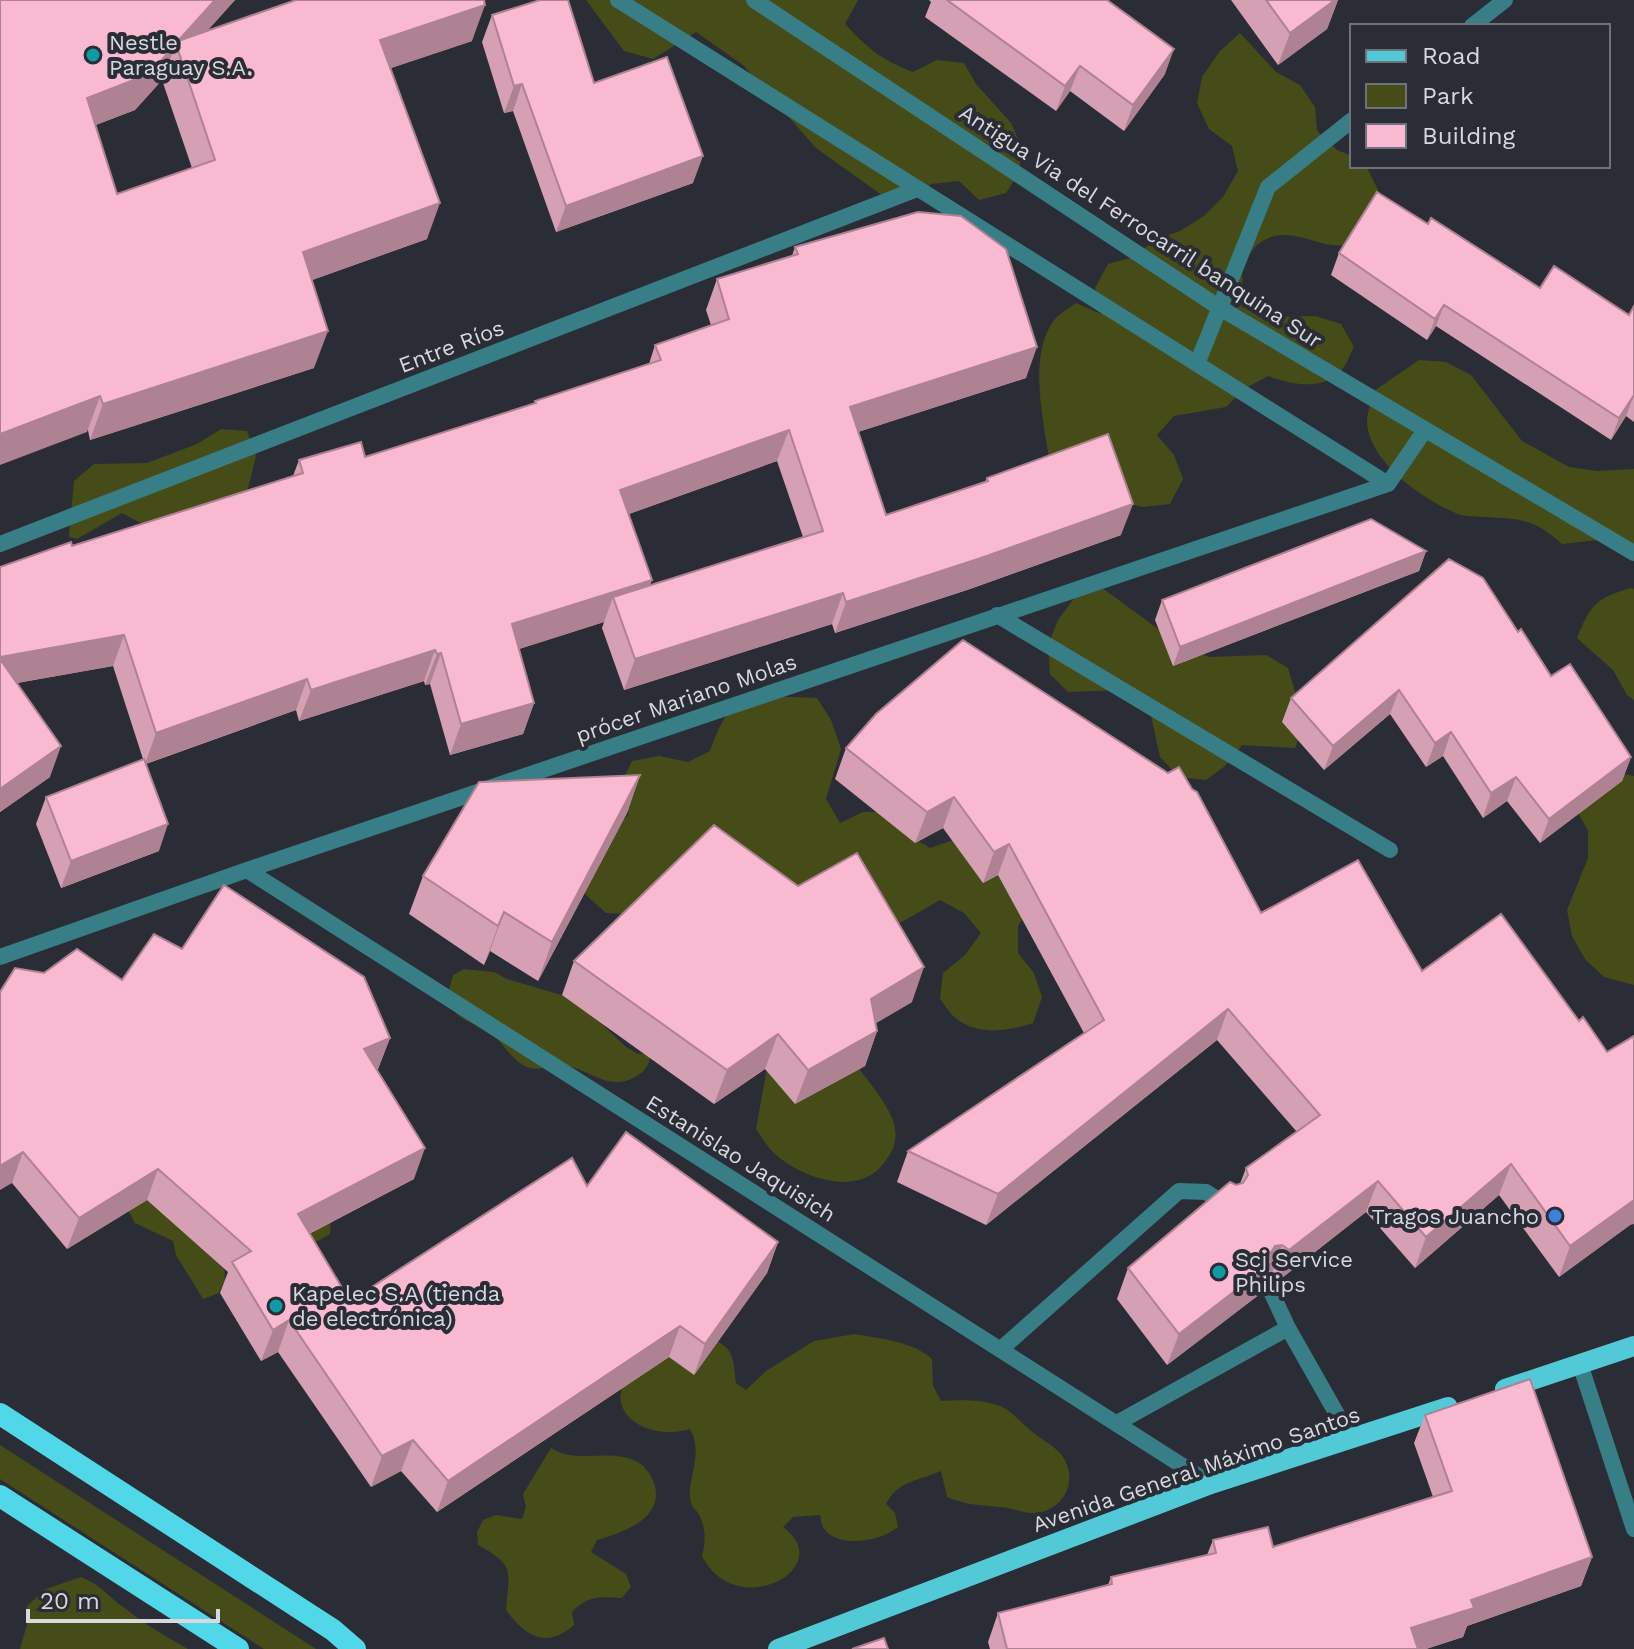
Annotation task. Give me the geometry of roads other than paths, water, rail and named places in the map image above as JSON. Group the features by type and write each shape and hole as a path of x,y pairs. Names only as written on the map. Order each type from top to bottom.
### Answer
{"highway":[{"path":"0,1414 333,1630 355,1649"},
{"path":"0,1496 238,1649"}],"main road":[{"name":"Avenida General Máximo Santos","path":"778,1649 1211,1484 1634,1346"}],"street":[{"path":"618,0 1388,484 1425,430"},
{"name":"Antigua Via del Ferrocarril banquina Sur","path":"754,0 1220,308 1634,553"},
{"path":"1475,24 1505,0"},
{"path":"1197,364 1268,187 1350,122"},
{"name":"Entre Ríos","path":"0,544 917,189"},
{"name":"prócer Mariano Molas","path":"0,957 247,870 1388,484"},
{"path":"997,615 1390,850"},
{"name":"Estanislao Jaquisich","path":"247,870 1211,1484"},
{"path":"1001,1349 1179,1191 1206,1192 1226,1205"},
{"path":"1269,1287 1288,1328 1351,1439"},
{"path":"1117,1423 1288,1328"},
{"path":"1580,1364 1634,1529"}],"place":[{"name":"Nestle Paraguay S.A.","path":"93,55"},
{"name":"Tragos Juancho","path":"1555,1216"},
{"name":"Scj Service Philips","path":"1219,1272"},
{"name":"Kapelec S.A (tienda de electrónica)","path":"276,1306"}]}
